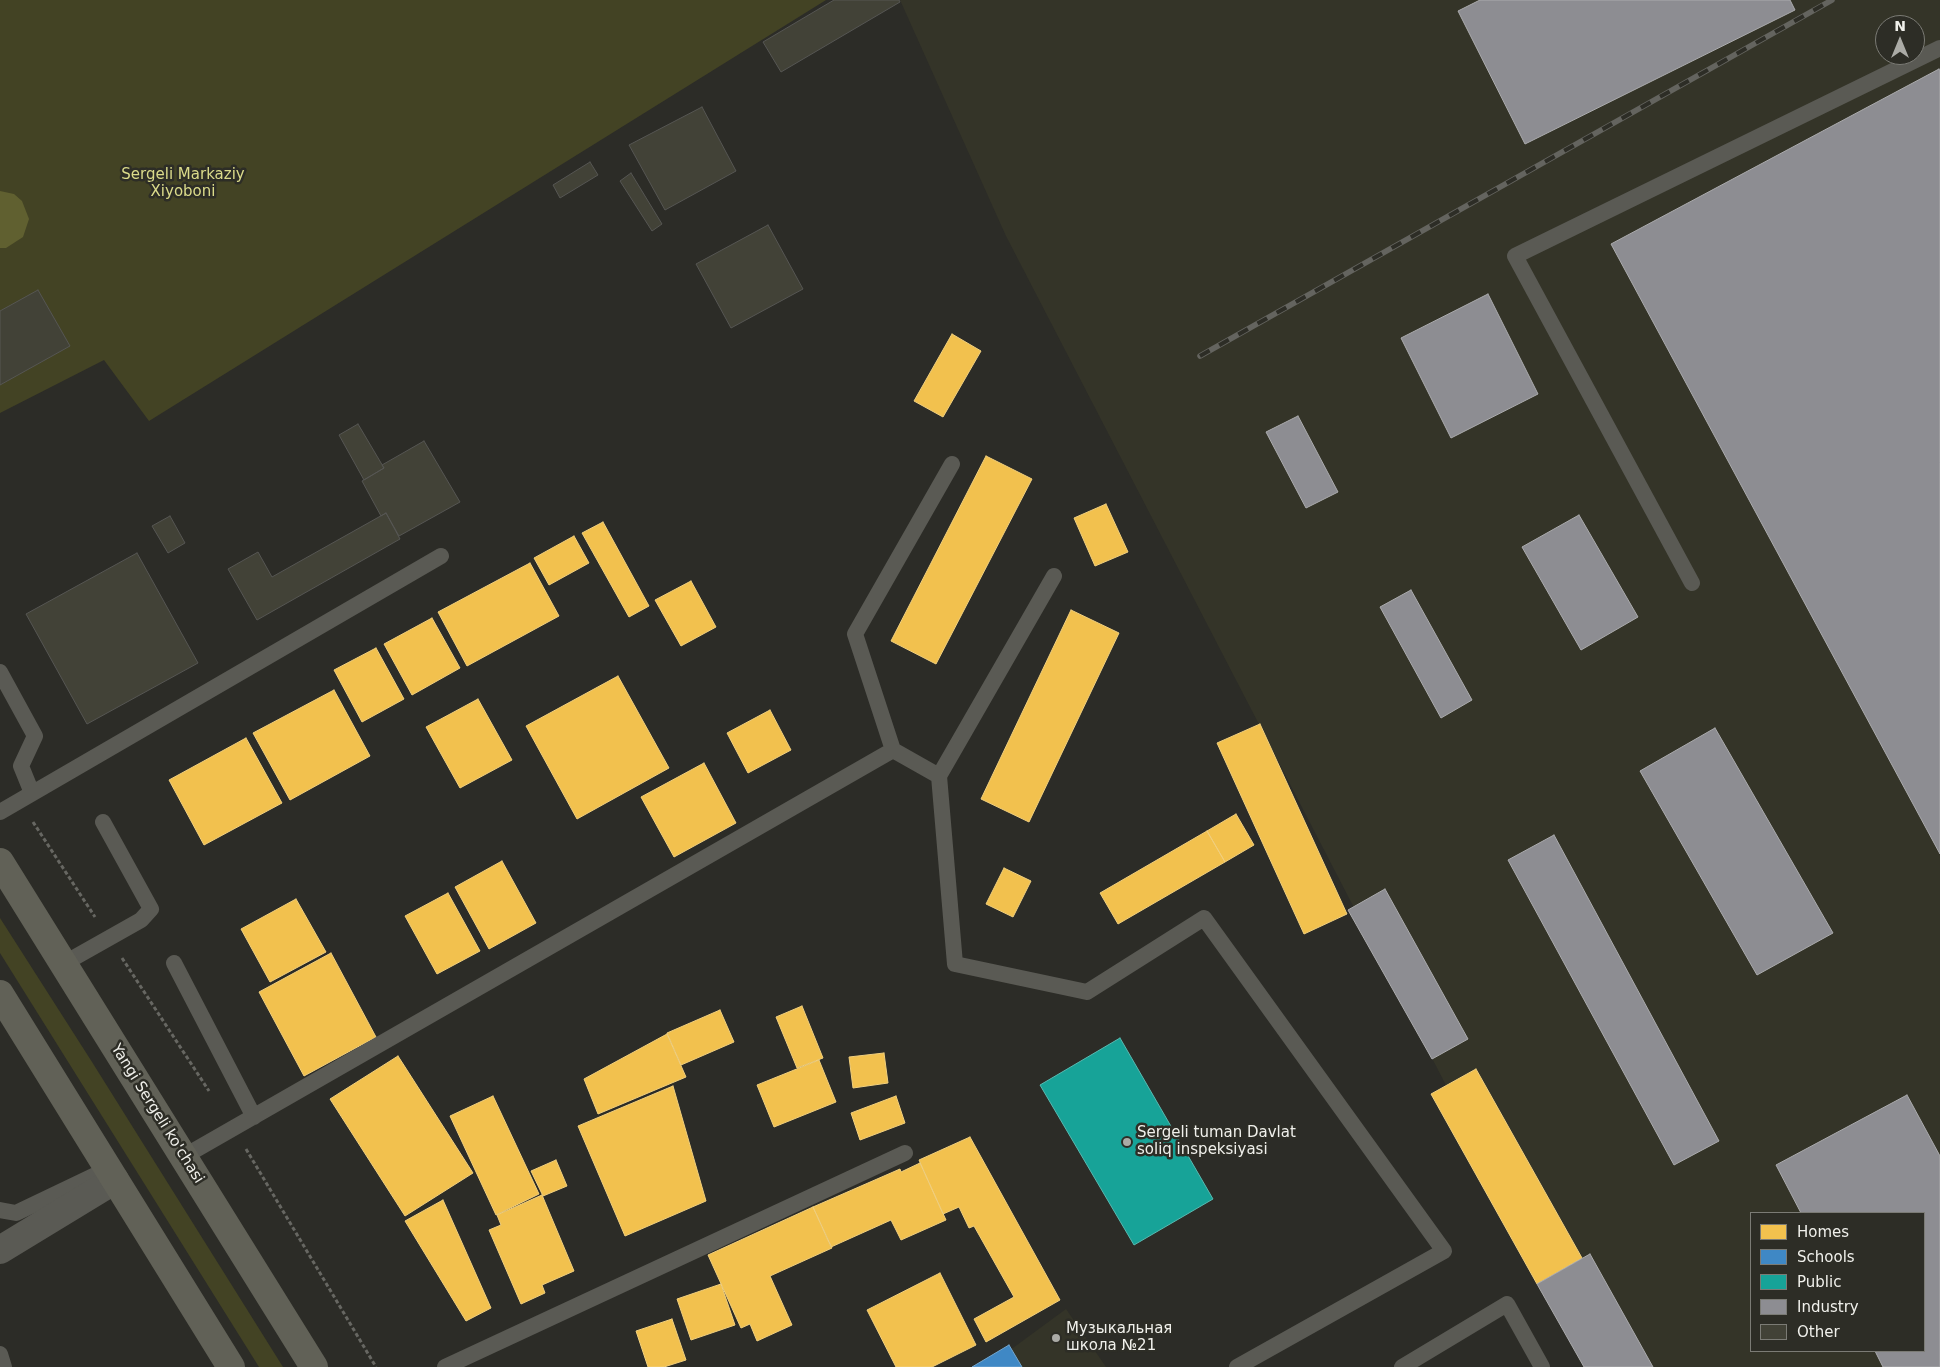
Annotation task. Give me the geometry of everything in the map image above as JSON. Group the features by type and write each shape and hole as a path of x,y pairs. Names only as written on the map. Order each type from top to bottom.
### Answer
{"main road":[{"name":"Yangi Sergeli ko'chasi","path":"0,862 314,1367"},
{"path":"0,994 231,1367"}],"street":[{"path":"0,1250 112,1175"}],"lane":[{"path":"1692,583 1515,256 1940,48"},
{"path":"939,776 893,750 856,634 952,464"},
{"path":"0,812 441,556"},
{"path":"1054,576 939,776 955,964 1087,992 1204,918 1444,1251 1237,1367"},
{"path":"0,672 36,736 21,766 26,797"},
{"path":"183,1156 893,750"},
{"path":"63,964 141,920 151,909 103,822"},
{"path":"174,963 254,1117"},
{"path":"445,1367 905,1153"},
{"path":"0,1210 16,1214 112,1175"},
{"path":"1402,1367 1507,1304 1542,1367"},
{"path":"0,1354 4,1367"}],"path":[{"path":"26,797 108,937 234,1128 376,1367"}],"shaded area":[{"path":"900,0 1940,0 1940,1367 1592,1367 1006,236"},
{"path":"0,191 14,194 22,201 29,219 23,237 6,248 0,248"},
{"name":"Музыкальная школа №21","path":"1066,1309 1106,1367 987,1367"}],"green space":[{"name":"Sergeli Markaziy Xiyoboni","path":"0,0 826,0 149,421 104,360 0,413"},
{"path":"0,918 283,1367 259,1367 0,953"}],"building: Homes":[{"path":"952,334 981,351 943,417 914,401"},
{"path":"986,456 1032,479 936,664 891,641"},
{"path":"1106,504 1128,552 1095,566 1074,518"},
{"path":"603,522 649,606 629,617 582,533"},
{"path":"574,536 589,563 549,585 534,558"},
{"path":"530,563 559,616 467,666 438,612"},
{"path":"691,581 716,627 681,646 655,600"},
{"path":"1071,610 1119,633 1029,822 981,799"},
{"path":"432,618 460,668 412,695 384,644"},
{"path":"376,648 404,699 362,722 334,670"},
{"path":"618,676 669,768 577,819 526,726"},
{"path":"334,690 370,756 290,800 253,733"},
{"path":"478,699 512,760 460,788 426,727"},
{"path":"770,710 791,750 748,773 727,733"},
{"path":"1260,724 1347,914 1304,934 1217,743"},
{"path":"246,738 282,803 204,845 169,780"},
{"path":"704,763 736,823 674,857 641,797"},
{"path":"1236,814 1254,845 1225,862 1207,831"},
{"path":"1207,831 1225,862 1118,924 1100,893"},
{"path":"502,861 536,923 489,949 455,887"},
{"path":"1004,868 1031,881 1013,917 986,904"},
{"path":"448,893 480,951 437,974 405,916"},
{"path":"296,899 326,952 270,982 241,929"},
{"path":"331,953 376,1037 304,1076 259,992"},
{"path":"802,1006 823,1058 797,1068 776,1017"},
{"path":"720,1010 734,1042 681,1065 667,1033"},
{"path":"667,1034 686,1077 598,1114 584,1079"},
{"path":"884,1053 888,1083 853,1088 849,1057"},
{"path":"398,1056 473,1173 405,1216 330,1099"},
{"path":"819,1060 836,1102 774,1127 757,1085"},
{"path":"1476,1069 1582,1258 1537,1284 1431,1094"},
{"path":"673,1086 706,1201 625,1236 578,1126"},
{"path":"493,1096 539,1194 496,1215 450,1116"},
{"path":"896,1096 905,1123 860,1140 851,1113"},
{"path":"970,1137 1060,1300 986,1342 974,1319 1014,1297 974,1226 969,1228 959,1207 943,1214 919,1160"},
{"path":"556,1160 567,1186 543,1196 531,1171"},
{"path":"920,1163 946,1220 901,1240 891,1220 831,1247 813,1207 900,1169 901,1172"},
{"path":"542,1195 574,1271 542,1285 545,1293 521,1304 489,1230 501,1225 497,1215"},
{"path":"443,1200 491,1308 466,1321 405,1221"},
{"path":"813,1207 832,1248 770,1276 792,1325 757,1341 750,1324 741,1328 708,1255"},
{"path":"940,1273 976,1345 932,1367 896,1367 867,1310"},
{"path":"721,1284 735,1325 691,1340 677,1299"},
{"path":"672,1319 686,1360 664,1367 648,1367 636,1331"}],"building: Schools":[{"path":"1009,1345 1022,1367 972,1367"}],"building: Public":[{"name":"Sergeli tuman Davlat soliq inspeksiyasi","path":"1120,1038 1213,1199 1134,1245 1040,1085"}],"building: Industry":[{"path":"1480,0 1790,0 1795,10 1525,144 1458,11"},
{"path":"1939,69 1940,71 1940,854 1611,244"},
{"path":"1488,294 1538,394 1451,438 1401,338"},
{"path":"1298,416 1338,492 1306,508 1266,432"},
{"path":"1579,515 1638,617 1581,650 1522,547"},
{"path":"1411,590 1472,700 1441,718 1380,607"},
{"path":"1715,728 1833,933 1757,975 1640,771"},
{"path":"1554,835 1719,1141 1674,1165 1508,860"},
{"path":"1385,889 1468,1039 1432,1059 1348,910"},
{"path":"1907,1095 1940,1156 1940,1367 1883,1367 1876,1352 1925,1352 1925,1212 1800,1212 1776,1165"},
{"path":"1590,1254 1653,1367 1584,1367 1537,1284"}],"building: Other":[{"path":"834,0 899,0 900,2 781,72 763,42"},
{"path":"702,107 736,171 665,210 629,145"},
{"path":"590,162 598,175 560,198 553,185"},
{"path":"631,173 662,224 652,231 620,181"},
{"path":"768,225 803,289 731,328 696,264"},
{"path":"38,290 70,346 0,385 0,311"},
{"path":"358,424 384,468 364,480 339,435"},
{"path":"424,441 460,502 399,536 386,513 381,516 362,481 384,468 382,465"},
{"path":"386,513 400,539 257,620 228,569 258,552 272,577"},
{"path":"170,516 185,543 168,553 152,526"},
{"path":"137,553 198,663 87,724 26,614"}],"railway":[{"path":"1200,356 1832,0"}],"place":[{"name":"Sergeli tuman Davlat soliq inspeksiyasi","path":"1127,1142"},
{"name":"Музыкальная школа №21","path":"1056,1338"}]}
